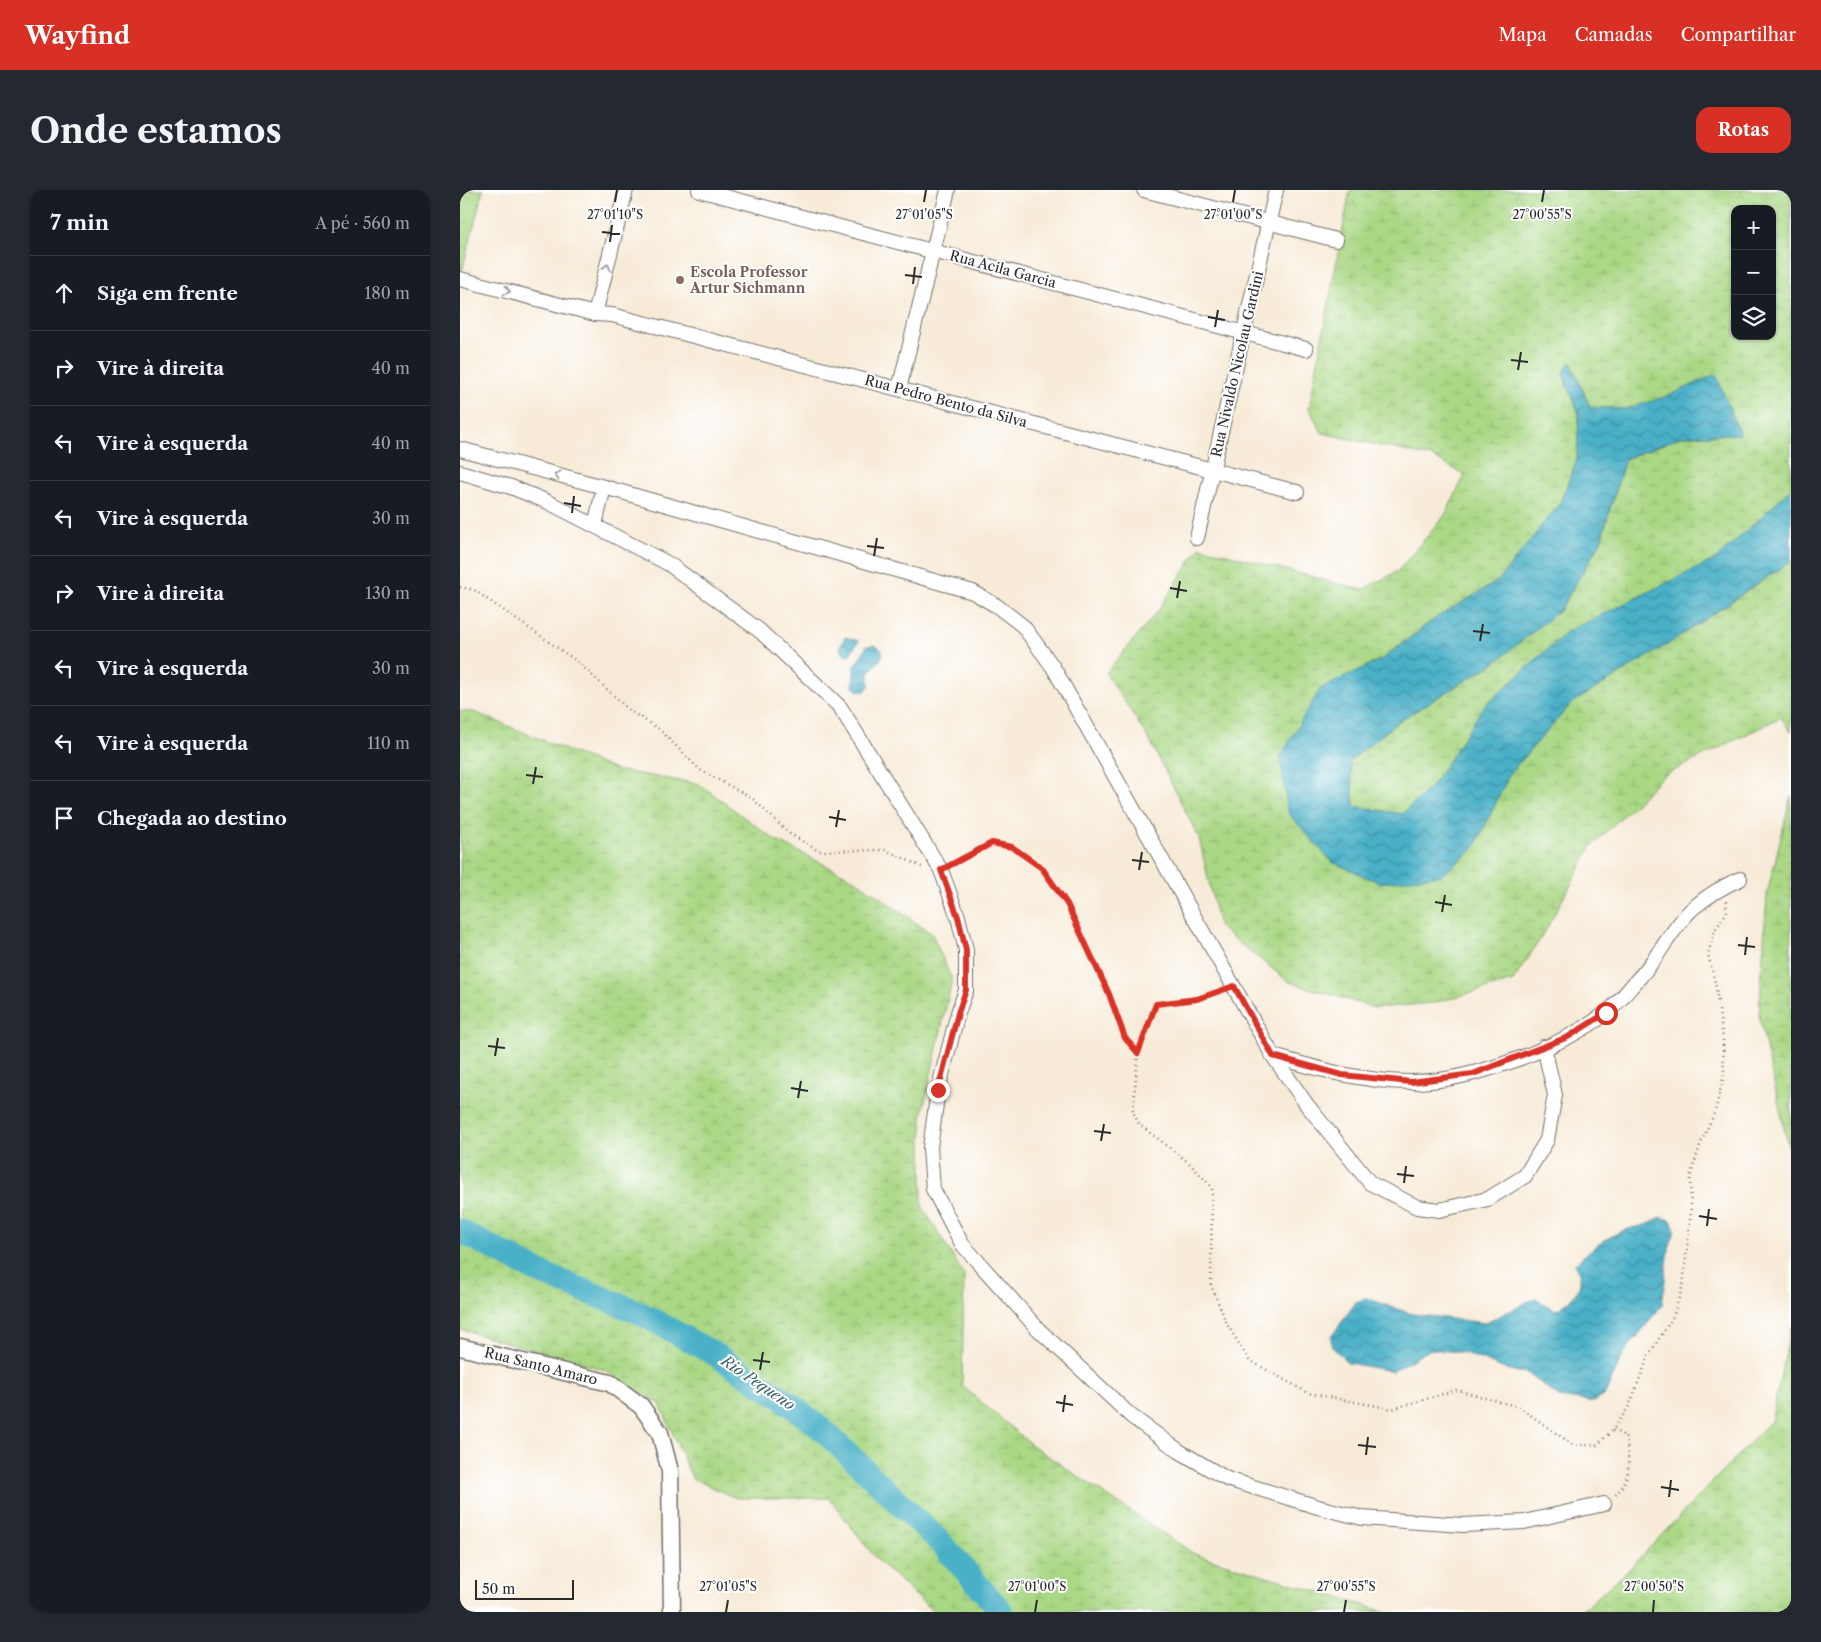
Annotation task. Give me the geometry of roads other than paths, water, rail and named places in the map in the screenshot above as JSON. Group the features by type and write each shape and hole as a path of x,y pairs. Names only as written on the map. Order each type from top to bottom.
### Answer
{"main road":[{"name":"Rua Santo Amaro","path":"460,1347 610,1383 641,1406 660,1434 670,1471 672,1612"}],"street":[{"path":"595,314 626,190"},
{"name":"Rua Acila Garcia","path":"698,190 1306,349"},
{"path":"899,389 948,190"},
{"path":"1144,190 1336,240"},
{"name":"Rua Nivaldo Nicolau Gardini","path":"1197,538 1276,190"},
{"name":"Rua Pedro Bento da Silva","path":"460,279 595,314 612,315 1297,492"},
{"path":"460,450 604,487 973,592 998,606 1023,626 1053,666 1273,1056 1307,1105 1370,1183 1417,1207 1439,1210 1488,1199 1525,1176 1547,1140 1555,1095 1544,1047"},
{"path":"460,472 511,486 548,502 669,564 752,625 840,707 941,870 958,917 966,950 966,990 958,1013 938,1090 930,1148 933,1189 962,1244 1038,1330 1131,1416 1179,1451 1227,1479 1318,1508 1362,1518 1463,1525 1524,1522 1604,1504"},
{"path":"595,525 604,487"},
{"path":"1273,1056 1342,1075 1411,1082 1473,1074 1568,1037 1606,1013 1645,971 1691,910 1724,886 1740,879"}],"water":[{"path":"1570,362 1590,407 1625,409 1668,396 1716,374 1740,434 1683,436 1625,459 1600,543 1560,610 1493,664 1399,721 1350,761 1354,806 1402,814 1432,786 1484,706 1568,631 1716,559 1791,489 1791,561 1667,645 1571,704 1510,773 1474,849 1442,875 1380,883 1332,862 1288,813 1280,757 1320,689 1382,659 1436,618 1498,581 1560,503 1577,459 1579,414 1563,374"},
{"path":"845,637 859,641 848,657 841,652 840,647"},
{"path":"875,645 881,649 883,656 869,673 869,686 865,691 859,691 853,687 854,667 867,646"},
{"path":"1660,1217 1671,1220 1675,1231 1669,1248 1662,1305 1624,1353 1604,1396 1594,1402 1559,1397 1527,1373 1510,1371 1465,1353 1431,1349 1392,1371 1348,1363 1332,1347 1331,1337 1356,1302 1366,1298 1412,1314 1486,1323 1535,1298 1555,1310 1568,1302 1578,1290 1580,1278 1575,1264 1585,1255 1614,1235 1646,1225"}],"waterway":[{"name":"Rio Pequeno","path":"460,1231 543,1274 638,1312 713,1353 779,1396 823,1430 942,1544 1002,1612"}],"place":[{"name":"Escola Professor Artur Sichmann","path":"680,280"}]}
